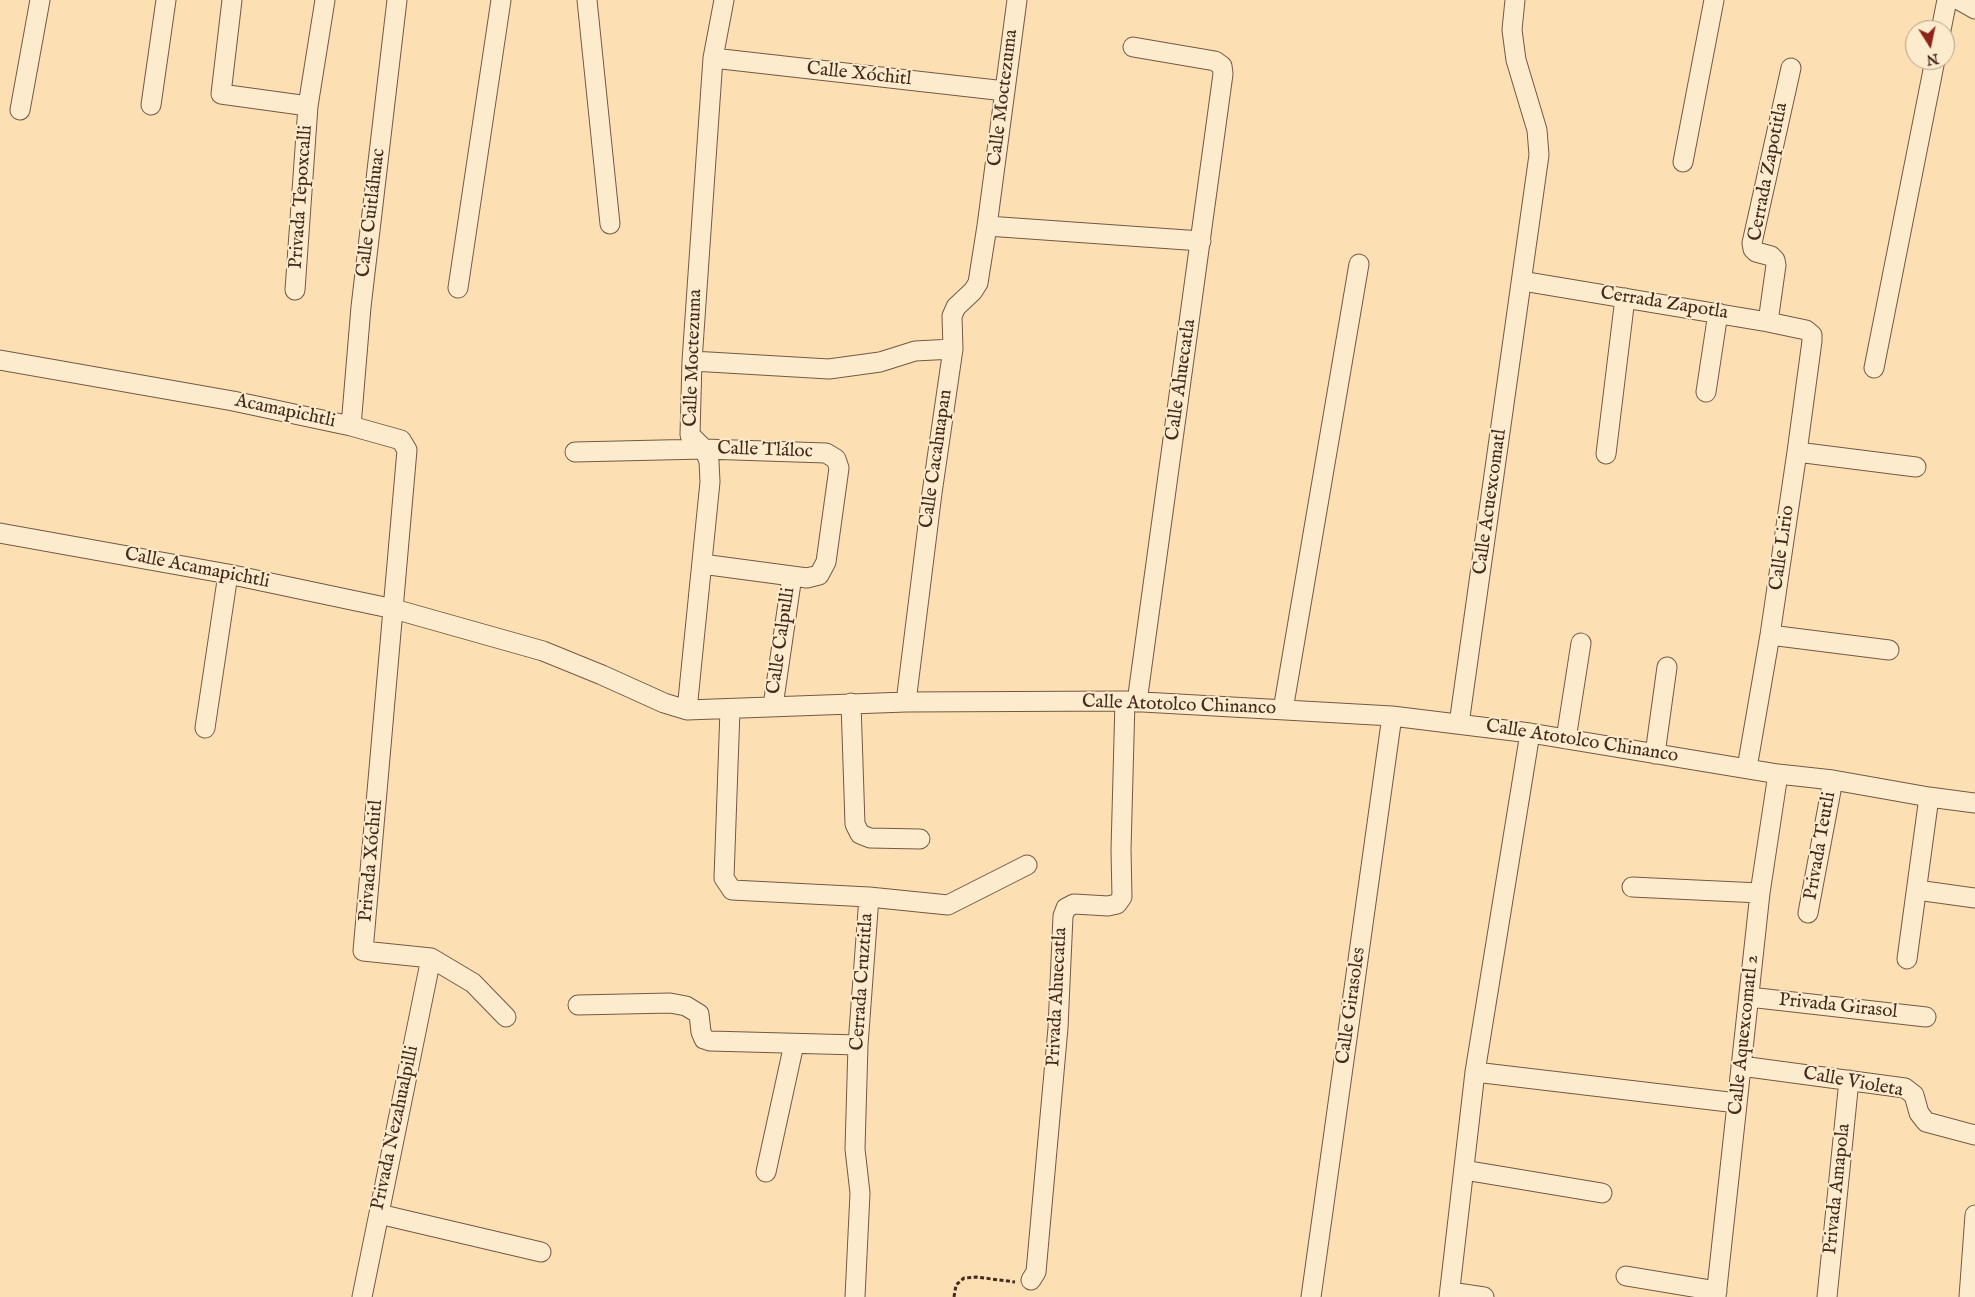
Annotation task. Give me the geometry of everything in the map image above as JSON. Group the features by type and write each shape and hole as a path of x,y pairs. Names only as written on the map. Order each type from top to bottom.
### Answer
{"street":[{"path":"20,110 40,0"},
{"path":"151,105 166,0"},
{"name":"Privada Tepoxcalli","path":"232,0 222,94 308,106 295,290"},
{"path":"308,106 324,0"},
{"name":"Calle Cuitláhuac","path":"351,426 361,308 397,0"},
{"path":"458,288 501,0"},
{"path":"587,0 610,224"},
{"name":"Calle Moctezuma","path":"687,710 710,482 709,461 704,449 690,435 692,361 713,58 724,0"},
{"name":"Calle Moctezuma","path":"987,226 1017,0"},
{"name":"Calle Acuexcomatl","path":"1459,724 1539,155 1538,130 1516,60 1512,30 1515,0"},
{"path":"1684,162 1714,0"},
{"path":"1943,20 1947,0"},
{"path":"1959,0 1975,9"},
{"name":"Calle Ahuecatla","path":"1131,702 1201,241 1222,74 1222,66 1215,61 1133,47"},
{"name":"Calle Xóchitl","path":"713,58 1005,91"},
{"name":"Cerrada Zapotitla","path":"1768,322 1776,265 1775,260 1771,256 1756,252 1753,249 1752,243 1791,68"},
{"path":"1874,368 1933,70"},
{"path":"987,226 1201,241"},
{"name":"Calle Cacahuapan","path":"906,702 932,493 953,349 952,316 956,307 973,292 978,283 987,226"},
{"path":"1283,710 1359,264"},
{"name":"Cerrada Zapotla","path":"1522,280 1806,330"},
{"path":"1606,454 1625,298"},
{"path":"1706,392 1718,313"},
{"name":"Calle Lirio","path":"1747,768 1770,636 1812,341 1812,335 1806,330"},
{"path":"692,361 829,369 880,362 915,351 953,349"},
{"name":"Acamapichtli","path":"0,360 233,401 351,426 401,440 407,450 394,608"},
{"name":"Calle Tláloc","path":"575,452 704,449 826,453 836,458 838,468 826,562 820,574 808,578 702,564"},
{"path":"1797,452 1916,467"},
{"name":"Calle Acamapichtli","path":"0,533 228,574 394,608"},
{"path":"205,728 228,574"},
{"name":"Calle Calpulli","path":"773,706 792,576"},
{"name":"Calle Atotolco Chinanco","path":"394,608 543,651 664,703 687,710 730,710 773,706 906,702 1131,702 1392,716 1530,733 1778,774 1833,780 1975,802"},
{"name":"Privada Xóchitl","path":"394,608 363,951 431,958 473,983 506,1017"},
{"path":"1770,636 1889,650"},
{"path":"1566,739 1581,643"},
{"path":"1655,754 1667,667"},
{"name":"Privada Ahuecatla","path":"1031,1280 1036,1272 1058,1028 1063,916 1066,908 1074,904 1108,906 1117,904 1122,897 1121,850 1131,702"},
{"path":"851,703 855,824 860,834 870,838 920,838"},
{"name":"Cerrada Cruztitla","path":"730,710 724,878 732,890 869,897 858,1045 855,1149 860,1193 855,1297"},
{"name":"Calle Girasoles","path":"1311,1297 1392,716"},
{"path":"1484,1297 1450,1295 1475,1072 1530,733"},
{"name":"Calle Aquexcomatl 2","path":"1716,1294 1760,893 1778,774"},
{"name":"Privada Teutli","path":"1808,913 1833,780"},
{"path":"1907,959 1929,796"},
{"path":"869,897 948,905 1026,865"},
{"path":"1632,887 1760,893"},
{"path":"1916,890 1975,898"},
{"name":"Privada Nezahualpilli","path":"362,1297 431,958"},
{"name":"Privada Girasol","path":"1749,997 1926,1017"},
{"path":"578,1005 670,1002 686,1006 699,1014 704,1039 710,1041 858,1045"},
{"path":"766,1172 794,1044"},
{"name":"Calle Violeta","path":"1741,1066 1905,1088 1914,1095 1919,1113 1926,1122 1975,1135"},
{"path":"1475,1072 1738,1103"},
{"name":"Privada Amapola","path":"1828,1297 1850,1080"},
{"path":"1464,1170 1602,1192"},
{"path":"379,1214 540,1252"},
{"path":"1969,1297 1975,1215"},
{"path":"1626,1276 1716,1294"}],"path":[{"path":"954,1297 956,1285 964,1278 976,1277 1023,1283 1031,1280"}]}
